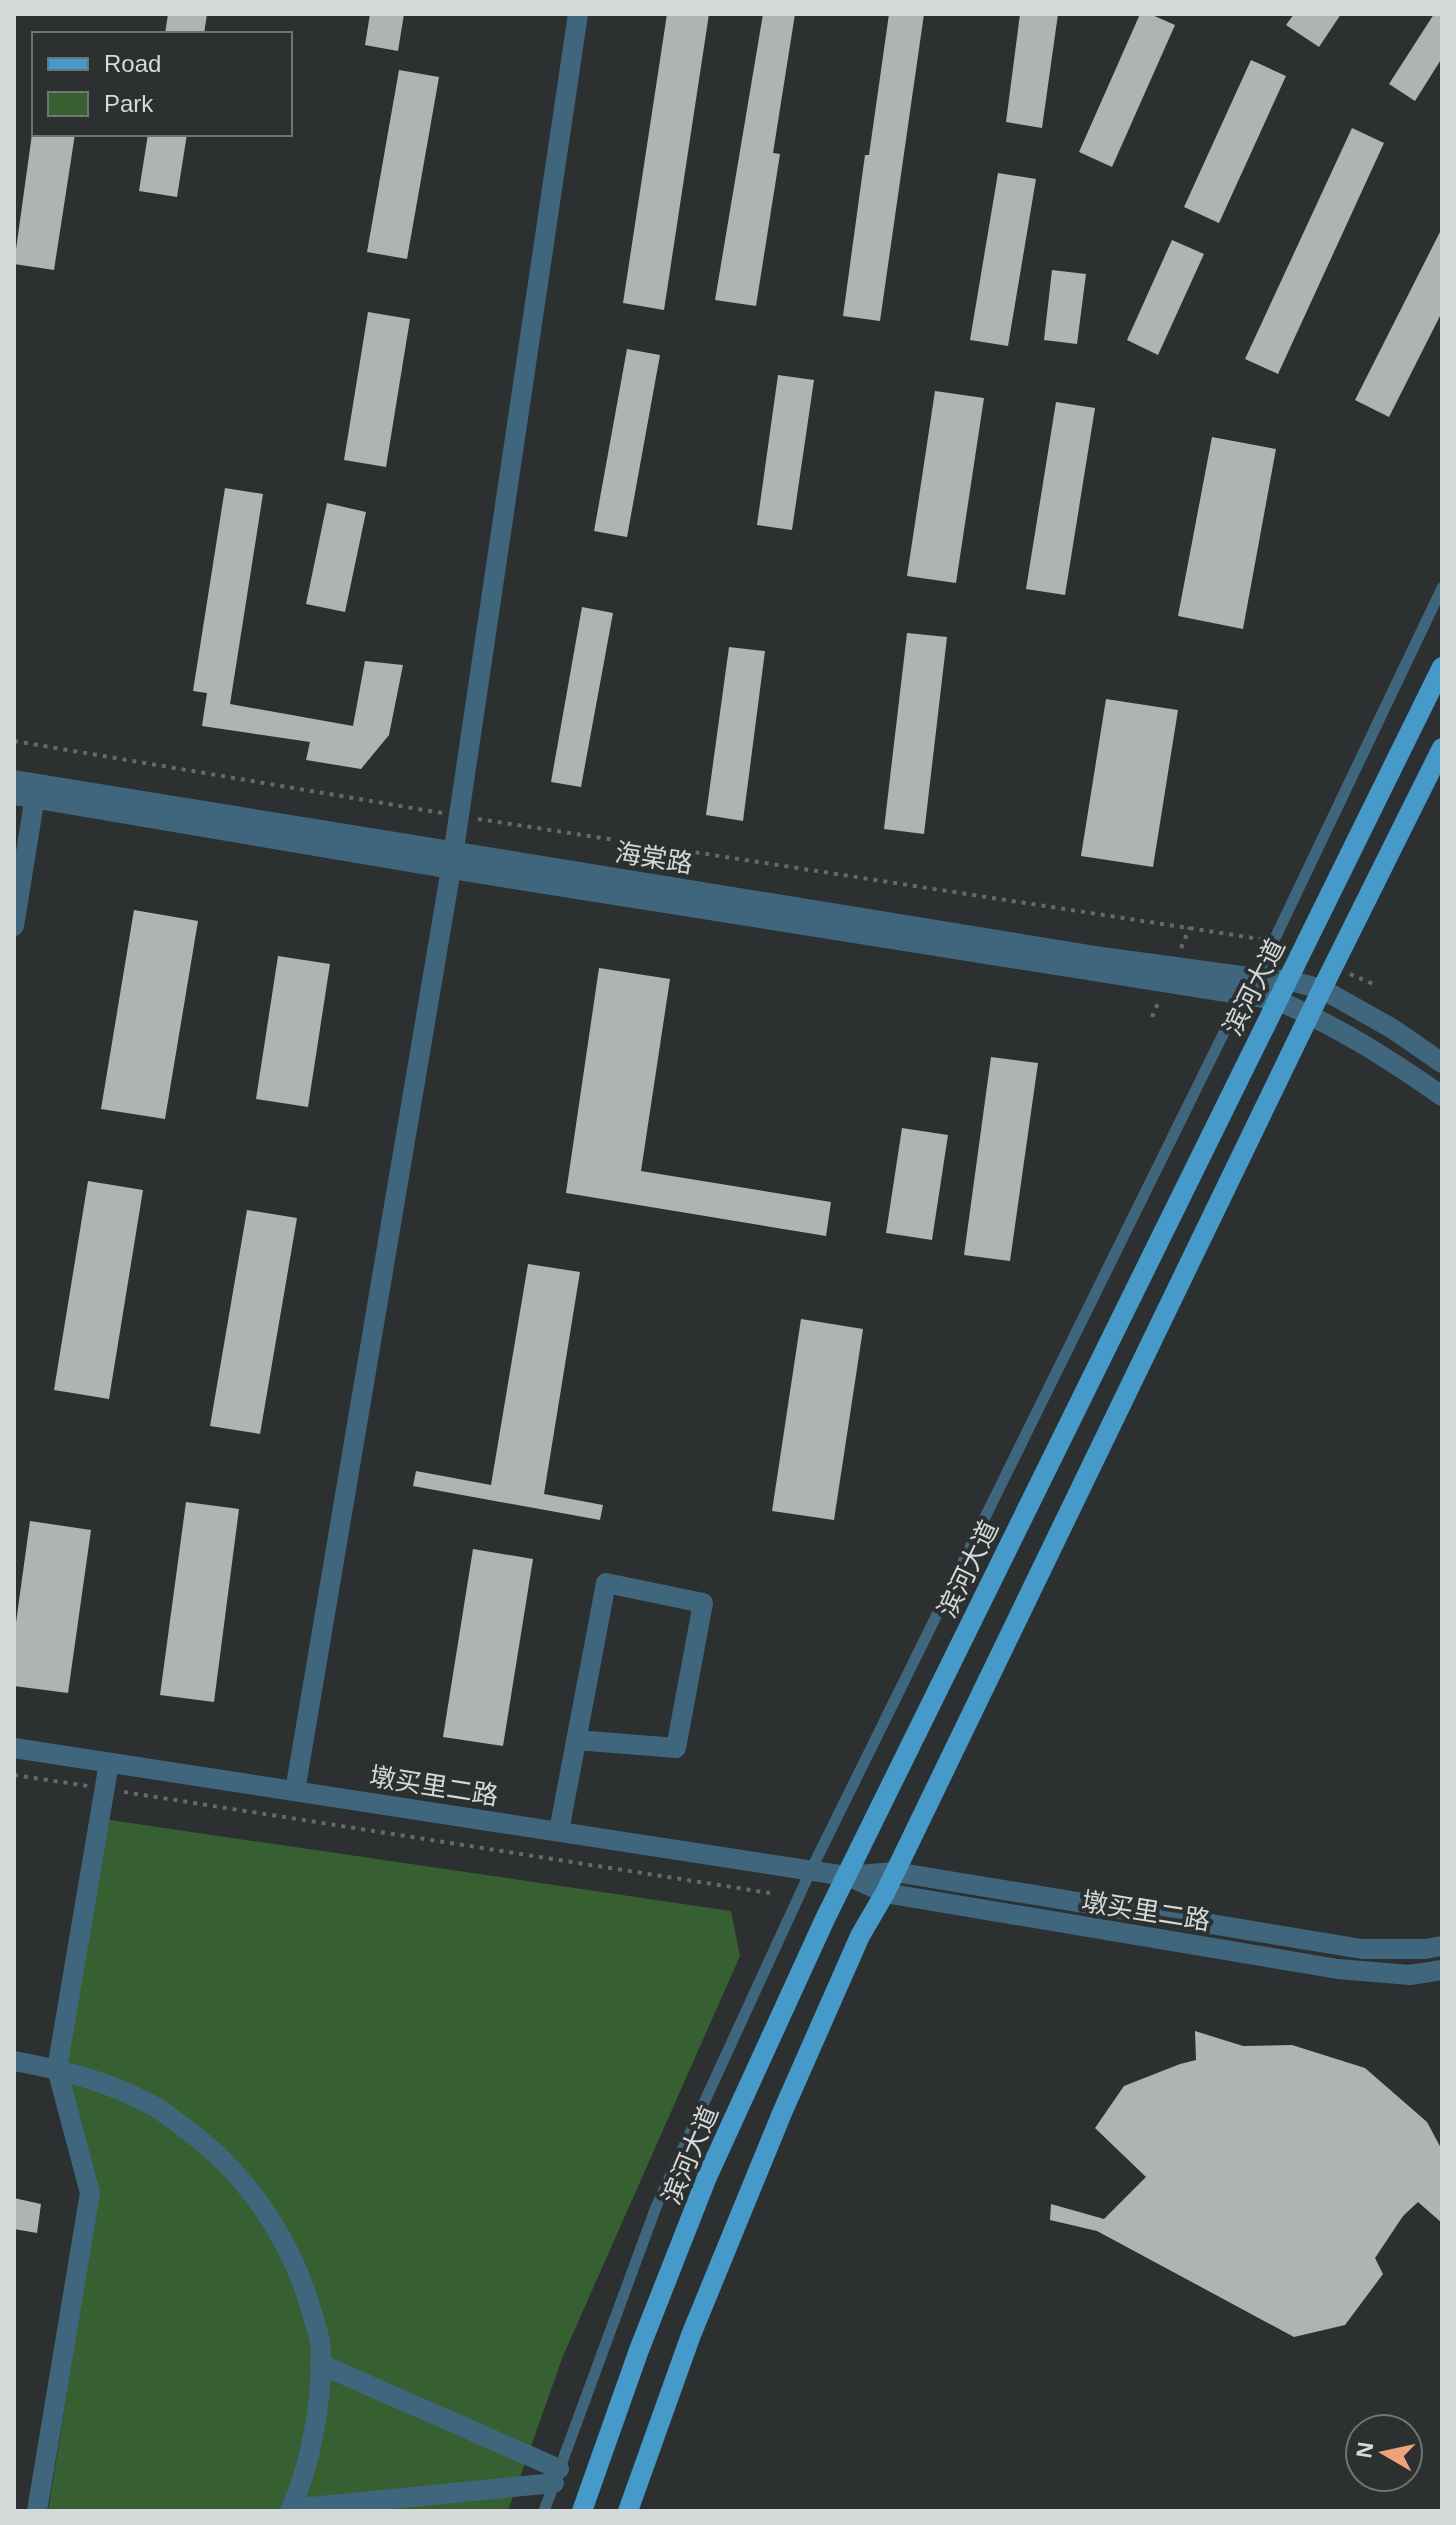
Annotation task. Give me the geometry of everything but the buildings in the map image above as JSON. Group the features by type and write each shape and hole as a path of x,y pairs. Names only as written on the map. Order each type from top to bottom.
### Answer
{"main road":[{"name":"滨河大道","path":"582,2511 639,2350 707,2177 846,1876 1442,667"},
{"path":"628,2511 691,2335 782,2113 860,1936 885,1893 1322,989 1442,748"}],"street":[{"path":"295,1791 452,860 578,14"},
{"name":"海棠路","path":"14,780 36,791 452,860 1071,952 1249,986 1310,1014 1382,1054 1442,1096"},
{"path":"14,926 36,791"},
{"name":"海棠路","path":"14,795 36,791"},
{"name":"海棠路","path":"1249,986 1287,980 1322,989 1393,1029 1442,1063"},
{"path":"559,1831 576,1740 606,1583 703,1603 676,1748 576,1740"},
{"name":"墩买里二路","path":"14,1748 811,1870 846,1876 885,1893 1338,1969 1410,1975 1442,1970"},
{"path":"37,2511 90,2193 57,2069 109,1763"},
{"name":"墩买里二路","path":"846,1876 895,1872 1362,1949 1442,1946"},
{"path":"14,2061 72,2071 153,2105 192,2133 233,2169 267,2213 289,2251 309,2300 322,2349 304,2479 291,2510"},
{"path":"320,2364 556,2476"},
{"path":"291,2510 556,2476"}],"lane":[{"path":"544,2511 656,2207 811,1870 1273,941 1442,588"}],"path":[{"path":"14,741 459,816 1273,941"},
{"path":"1333,967 1373,984"},
{"path":"14,1775 770,1893"}],"green space":[{"path":"103,1819 731,1911 740,1956 563,2356 508,2511 48,2511 97,2204 58,2056"}]}
